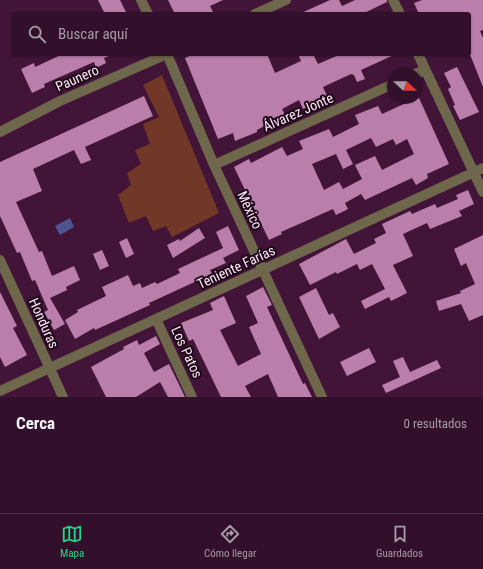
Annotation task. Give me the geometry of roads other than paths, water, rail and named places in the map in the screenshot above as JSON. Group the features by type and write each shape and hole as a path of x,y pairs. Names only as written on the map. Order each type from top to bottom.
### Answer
{"street":[{"path":"141,0 147,12"},
{"path":"259,12 286,0"},
{"path":"393,0 399,12"},
{"name":"Paunero","path":"0,132 60,101 162,56"},
{"name":"México","path":"168,56 214,165 322,397"},
{"path":"419,56 478,170 483,192"},
{"name":"Álvarez Jonte","path":"214,165 387,87"},
{"name":"Teniente Farías","path":"0,391 478,170"},
{"name":"Honduras","path":"0,260 63,397"},
{"name":"Los Patos","path":"156,319 192,397"}],"water":[{"path":"70,218 74,227 60,235 55,226"}]}
